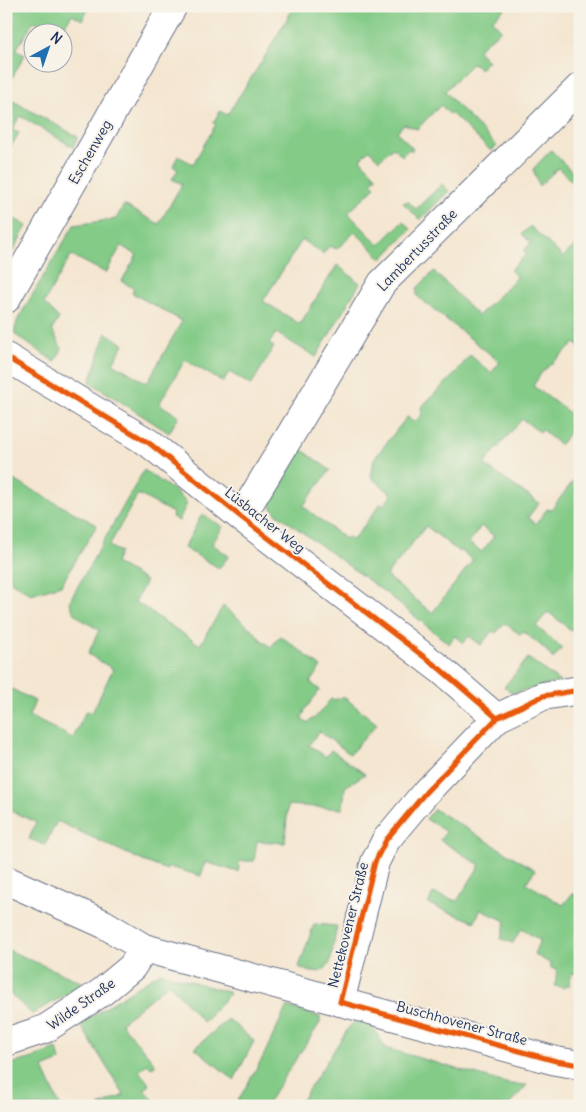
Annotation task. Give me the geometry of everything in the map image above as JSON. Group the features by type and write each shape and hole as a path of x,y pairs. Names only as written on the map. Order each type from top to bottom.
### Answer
{"street":[{"name":"Eschenweg","path":"6,299 173,6"},
{"name":"Lambertusstraße","path":"241,517 382,283 580,87"},
{"name":"Lüsbacher Weg","path":"6,356 148,443 241,517 433,663 497,718"},
{"name":"Nettekovener Straße","path":"340,1002 375,862 386,840 426,792 497,718 543,696 580,690"},
{"name":"Buschhovener Straße","path":"6,880 104,924 144,948 556,1061 580,1065"},
{"name":"Wilde Straße","path":"6,1042 45,1029 102,992 132,966 144,948"}],"green space":[{"path":"6,6 90,6 82,20 72,14 67,22 22,22 22,40 16,50 22,53 22,60 6,88"},
{"path":"286,6 507,6 492,20 501,30 477,50 488,61 480,69 473,63 445,91 497,146 491,151 441,105 417,129 404,124 397,132 413,149 411,151 409,149 402,156 393,147 379,160 369,150 360,159 377,177 371,182 375,187 348,213 379,245 403,221 411,229 382,259 355,232 337,249 329,246 323,254 302,240 263,301 300,324 337,265 360,283 316,357 276,333 269,344 274,347 251,385 229,372 223,382 185,360 159,404 179,416 169,433 90,382 106,333 124,344 113,363 147,383 182,321 132,293 134,289 122,281 137,255 121,246 106,273 71,255 44,303 59,318 52,330 62,349 55,362 14,332 18,319 74,225 116,219 124,205 159,224 182,184 172,179 178,170 173,166 178,156 193,164 216,124 213,123 220,111 227,115 264,58 292,10"},
{"path":"6,97 78,137 73,147 20,116 12,130 19,133 6,155"},
{"path":"551,150 578,178 580,177 580,190 558,168 539,186 533,169"},
{"path":"442,184 449,191 420,220 403,203 408,201 416,209"},
{"path":"6,214 27,226 6,263"},
{"path":"530,226 563,257 580,240 580,347 575,343 542,372 533,386 579,420 560,445 542,430 540,432 522,419 485,463 487,467 539,503 528,517 536,524 547,509 551,510 580,472 580,510 576,516 580,519 580,621 572,631 548,612 536,626 562,648 553,659 545,649 524,632 521,635 504,623 496,633 492,631 481,645 469,636 464,643 454,636 449,644 386,593 276,513 272,508 271,501 301,449 330,470 303,506 345,539 347,537 353,540 381,503 384,505 392,494 371,476 374,459 407,417 415,422 422,414 421,407 455,374 470,355 491,373 500,362 417,296 417,288 434,271 478,316 517,277 510,270 527,254 523,251 531,243 522,234","holes":["426,526 459,552 460,550 473,560 432,613 386,576","481,526 494,536 482,552 469,543"]},
{"path":"144,470 176,492 187,503 179,521 172,517 173,513 138,494 109,546 120,552 115,563 146,581 135,602 200,645 223,606 271,647 280,636 321,667 310,682 320,690 301,718 308,723 312,718 314,719 331,699 344,697 377,724 350,754 319,731 309,745 326,757 331,750 365,774 345,787 343,809 288,805 285,843 257,841 254,861 240,861 238,872 205,862 201,876 169,867 167,870 143,861 57,821 45,845 29,839 36,822 6,809 6,686 35,701 29,716 73,738 86,711 92,713 113,669 88,654 99,630 76,615 70,600"},
{"path":"6,476 97,525 61,585 31,594 6,578"},
{"path":"202,514 223,527 212,544 229,556 219,568 184,548"},
{"path":"528,658 560,682 512,693 504,687"},
{"path":"434,809 535,870 526,883 563,905 573,893 580,899 580,975 571,973 569,986 565,985 564,988 555,986 557,970 551,968 551,964 534,954 540,940 521,929 513,943 501,939 506,921 480,910 475,922 428,904 433,893 457,901 480,865 440,840 446,832 426,819"},
{"path":"314,924 337,926 330,963 323,970 312,972 299,967"},
{"path":"6,949 81,982 78,988 32,1014 6,990"},
{"path":"160,972 230,993 203,1022 169,983 121,1023 156,1065 151,1068 147,1064 139,1071 150,1085 144,1090 160,1106 99,1106 124,1095 80,1024"},
{"path":"287,1006 320,1017 320,1023 265,1106 235,1106 263,1057"},
{"path":"228,1019 254,1041 234,1080 195,1048"},
{"path":"355,1021 363,1021 372,1025 385,1048 509,1084 527,1085 508,1106 298,1106 349,1027"},
{"path":"57,1049 60,1061 43,1068 60,1106 6,1106 6,1065"}],"cycle path":[{"path":"6,357 149,443 241,517 440,669 497,718"},
{"path":"580,690 543,696 497,718 426,792 386,840 375,862 340,1002 556,1061 580,1065"}]}
